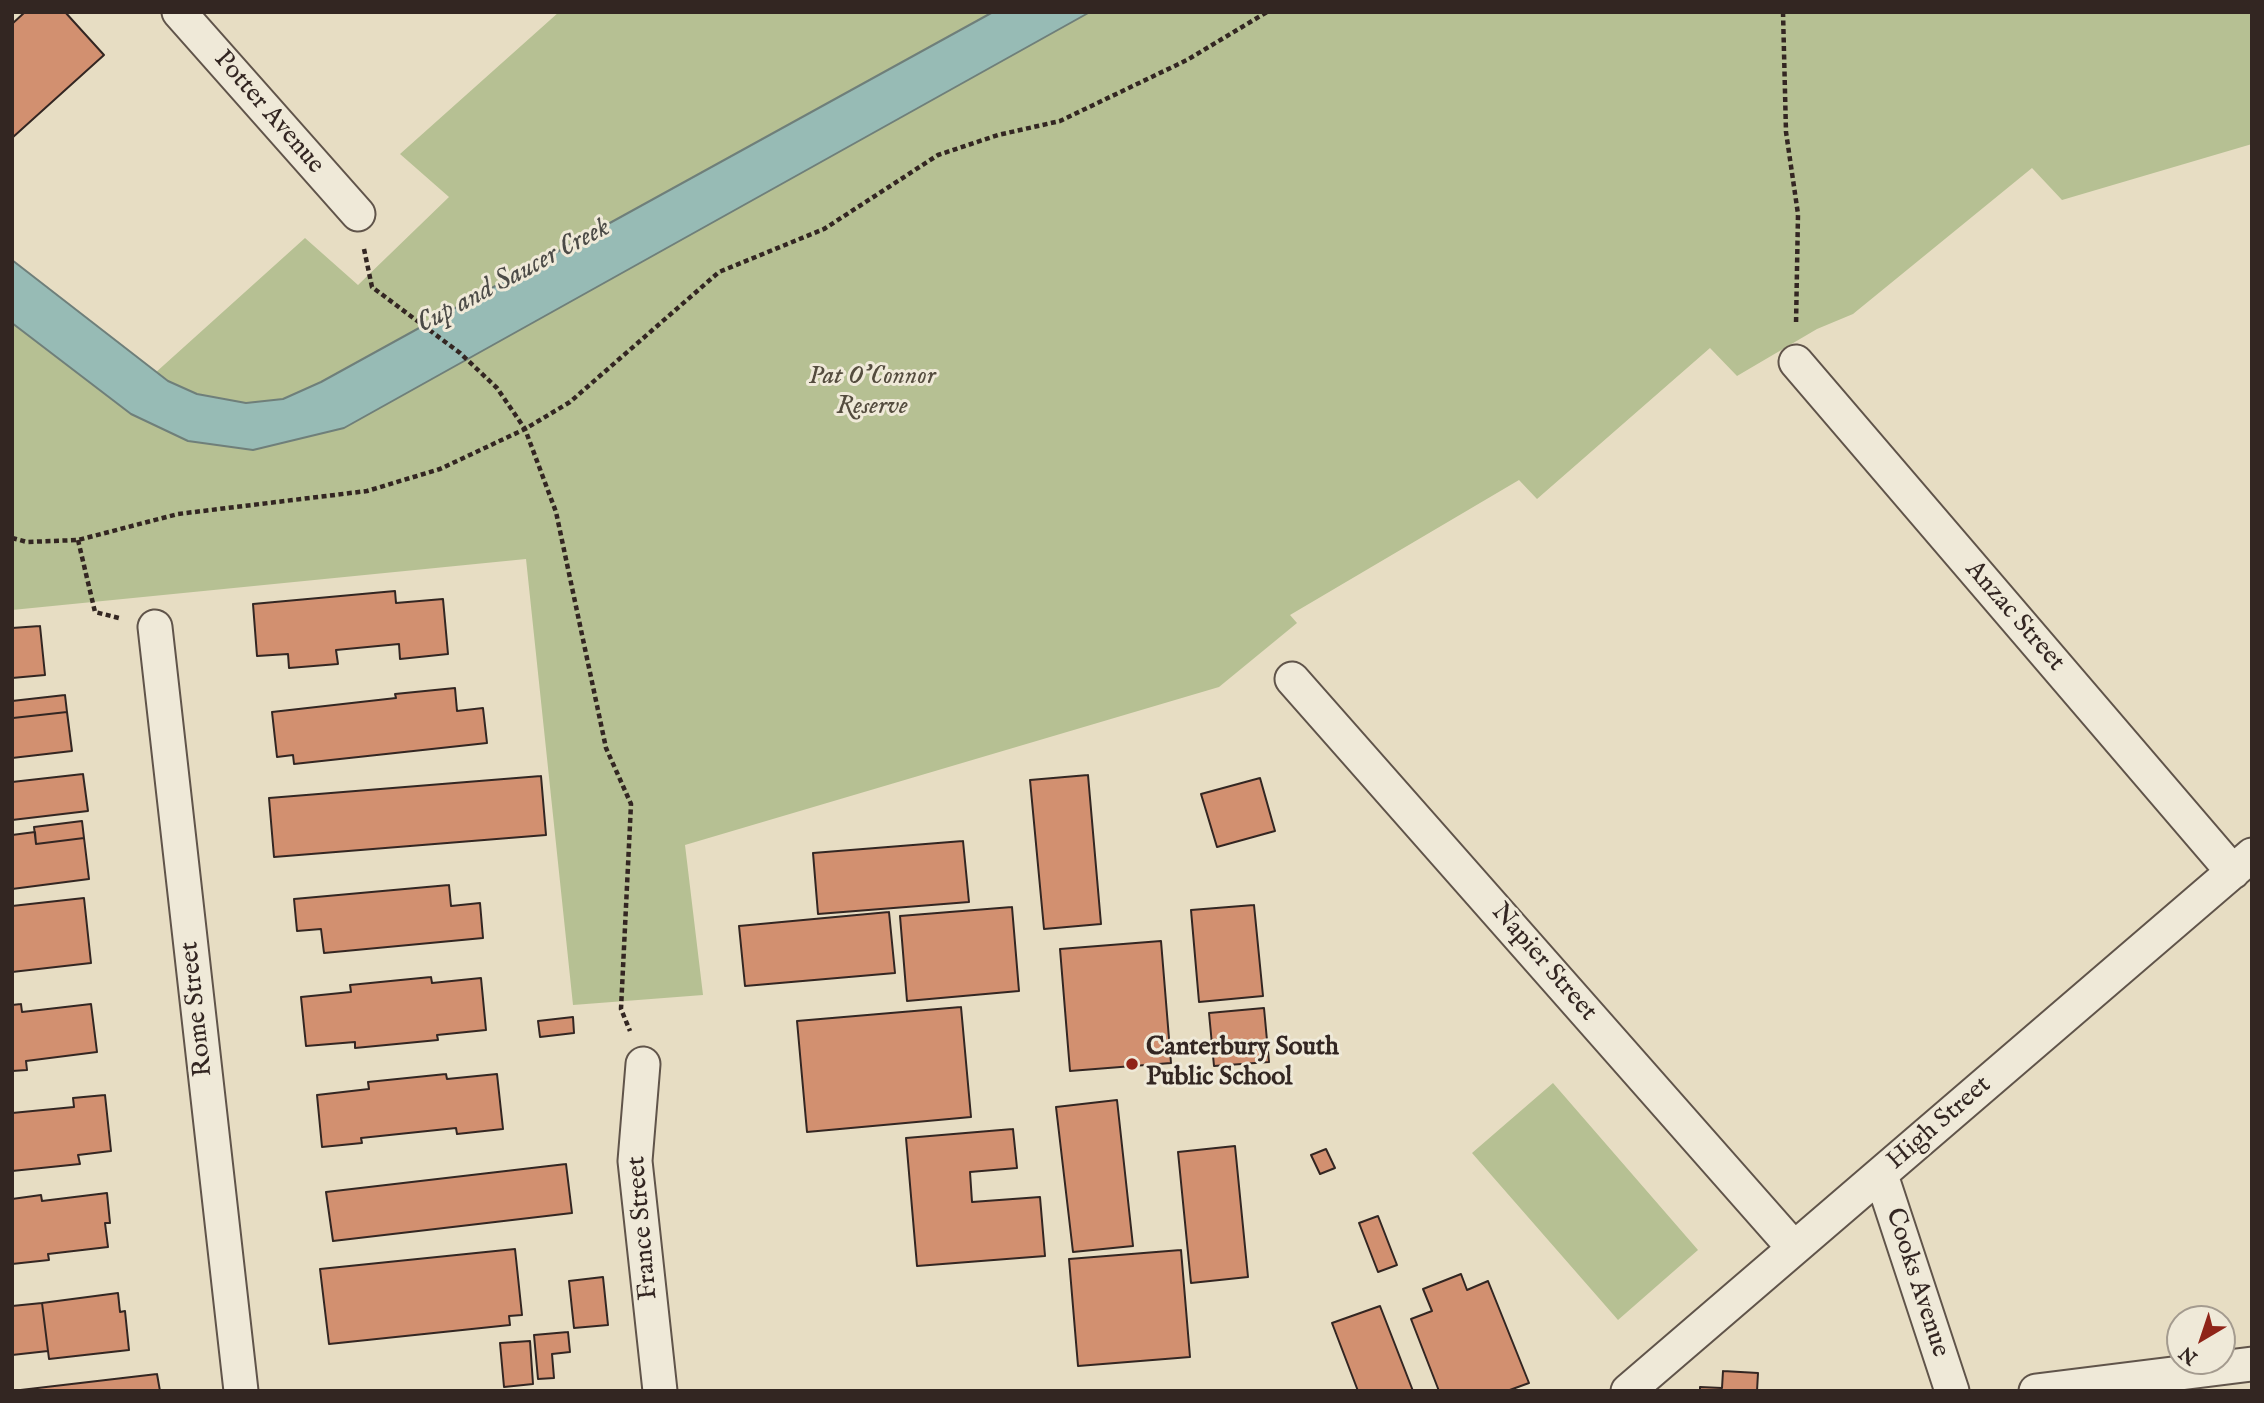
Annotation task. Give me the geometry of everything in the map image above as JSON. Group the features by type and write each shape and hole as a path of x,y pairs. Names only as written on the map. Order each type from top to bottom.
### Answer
{"street":[{"name":"Potter Avenue","path":"179,12 358,214"},
{"name":"Anzac Street","path":"1796,362 2242,863"},
{"name":"Rome Street","path":"155,627 241,1391"},
{"name":"Napier Street","path":"1292,679 1793,1247"},
{"name":"High Street","path":"1628,1391 2242,863"},
{"name":"France Street","path":"643,1064 635,1161 660,1391"},
{"name":"Cooks Avenue","path":"1881,1175 1952,1391"},
{"path":"2036,1391 2252,1364"}],"path":[{"path":"12,538 27,541 78,540 178,514 367,491 440,469 525,429 570,402 719,272 824,229 938,155 998,135 1060,121 1186,60 1267,12"},
{"path":"1783,12 1786,132 1798,214 1796,362"},
{"path":"358,214 372,288 460,353 497,388 525,429 556,512 606,748 631,804 621,1009 643,1064"},
{"path":"78,540 95,611 155,627"}],"green space":[{"name":"Pat O'Connor Reserve","path":"559,12 2252,12 2252,144 2062,200 2032,168 1853,314 1817,329 1737,376 1710,348 1537,499 1519,480 1290,615 1297,623 1219,687 685,845 703,995 573,1005 526,559 12,610 12,315 124,401 305,238 358,285 449,197 400,154"},
{"path":"1553,1083 1698,1250 1618,1320 1472,1153"}],"water":[{"name":"Cup and Saucer Creek","path":"993,12 1090,12 344,428 253,450 188,441 131,414 12,323 12,260 168,381 197,394 246,403 283,399 321,382"}],"building":[{"path":"25,12 65,12 104,55 12,138 12,24"},
{"path":"395,591 396,603 443,599 448,654 400,659 399,644 336,650 338,664 289,668 288,654 257,656 253,604"},
{"path":"40,626 45,675 12,678 12,628"},
{"path":"455,688 457,711 483,708 487,743 294,764 293,755 277,757 272,712 396,698 395,694"},
{"path":"65,695 67,712 13,718 12,701"},
{"path":"12,711 13,718 67,712 72,751 12,758"},
{"path":"83,774 88,811 12,820 12,782"},
{"path":"1088,775 1101,924 1044,929 1030,780"},
{"path":"541,776 546,835 274,857 269,798"},
{"path":"1260,778 1275,831 1217,847 1201,794"},
{"path":"82,821 84,838 36,844 34,827"},
{"path":"35,832 36,844 84,838 89,879 12,889 12,835"},
{"path":"963,841 969,902 818,914 813,853"},
{"path":"449,885 451,906 480,903 483,938 324,953 321,929 297,931 294,899"},
{"path":"84,898 91,963 12,972 12,906"},
{"path":"1254,905 1263,996 1199,1002 1191,910"},
{"path":"1012,907 1019,991 907,1001 900,916"},
{"path":"889,912 895,973 745,986 739,926"},
{"path":"1161,941 1171,1063 1070,1071 1060,949"},
{"path":"431,977 432,983 481,978 486,1030 437,1035 438,1040 355,1048 355,1042 306,1046 301,997 351,992 350,985"},
{"path":"21,1004 22,1012 91,1004 97,1052 26,1061 27,1070 12,1071 12,1005"},
{"path":"961,1007 971,1117 807,1132 797,1021"},
{"path":"1264,1008 1269,1062 1214,1066 1209,1013"},
{"path":"573,1017 574,1033 540,1037 538,1021"},
{"path":"446,1074 447,1079 497,1074 503,1129 457,1134 456,1128 361,1138 362,1143 322,1147 317,1095 369,1089 368,1082"},
{"path":"105,1095 111,1151 78,1155 80,1164 12,1171 12,1113 74,1107 73,1098"},
{"path":"1117,1100 1133,1246 1073,1252 1056,1107"},
{"path":"1013,1129 1017,1168 970,1172 972,1202 1040,1197 1045,1256 917,1266 906,1138"},
{"path":"1235,1146 1248,1277 1191,1283 1178,1152"},
{"path":"1326,1149 1335,1168 1320,1174 1311,1155"},
{"path":"566,1164 572,1213 333,1241 326,1192"},
{"path":"107,1193 110,1223 105,1223 108,1247 48,1254 49,1260 12,1264 12,1199 41,1195 42,1201"},
{"path":"1378,1216 1397,1265 1378,1272 1359,1223"},
{"path":"515,1249 522,1315 509,1316 510,1325 329,1344 320,1269"},
{"path":"1181,1250 1190,1357 1078,1366 1069,1259"},
{"path":"1461,1274 1467,1290 1488,1281 1529,1383 1507,1391 1439,1391 1411,1319 1432,1311 1423,1289"},
{"path":"603,1277 608,1325 574,1328 569,1281"},
{"path":"118,1293 120,1312 125,1311 129,1350 49,1359 42,1303"},
{"path":"42,1303 48,1351 12,1355 12,1306"},
{"path":"1380,1306 1413,1391 1358,1391 1332,1323"},
{"path":"568,1332 570,1352 552,1354 554,1378 538,1379 534,1335"},
{"path":"530,1341 533,1384 504,1387 500,1343"},
{"path":"1723,1371 1758,1373 1757,1391 1700,1391 1700,1387 1722,1388"},
{"path":"157,1374 160,1391 12,1391"}],"place":[{"name":"Canterbury South Public School","path":"1132,1064"}]}
